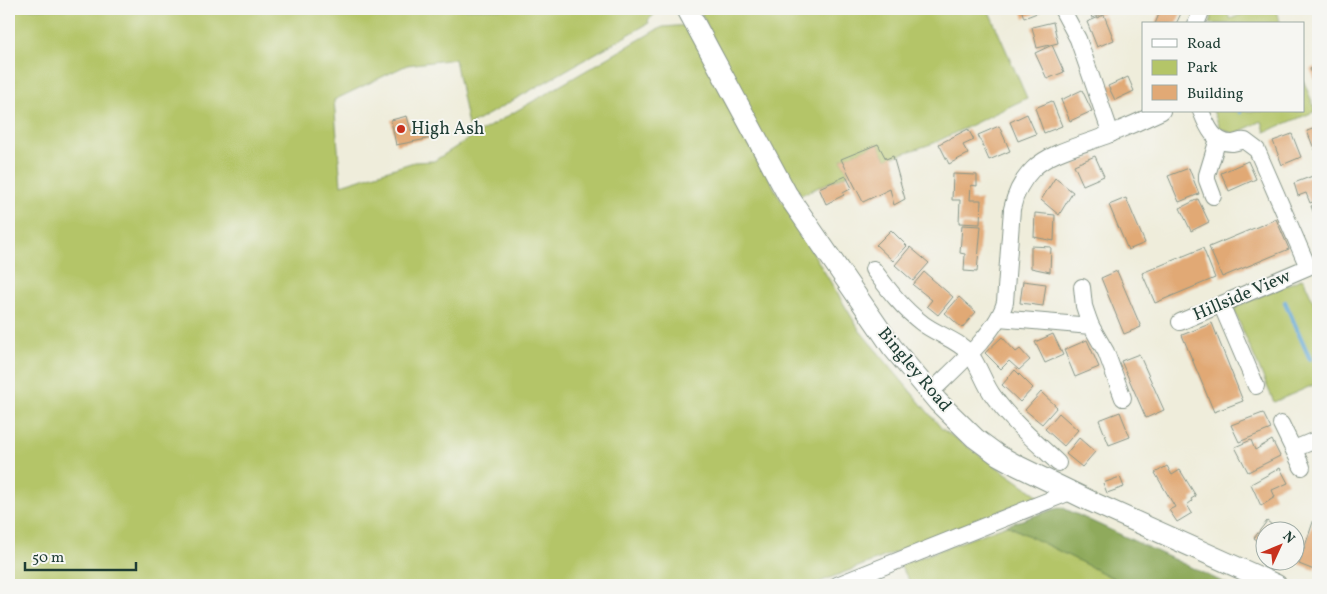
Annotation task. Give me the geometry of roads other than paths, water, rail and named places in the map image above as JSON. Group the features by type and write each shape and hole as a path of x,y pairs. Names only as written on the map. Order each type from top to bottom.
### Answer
{"street":[{"name":"Bingley Road","path":"687,9 787,194 881,333 930,393 975,438 998,455 1070,492 1276,585"},
{"path":"1062,9 1078,39 1111,134"},
{"path":"1197,22 1202,9"},
{"path":"930,393 969,354 999,318 1005,302 1012,210 1019,188 1030,173 1042,162 1057,154 1111,134 1160,112"},
{"path":"1201,112 1209,130 1218,139 1207,175 1213,196"},
{"name":"Hillside View","path":"1180,322 1308,267 1257,150 1245,141 1233,143 1218,139"},
{"path":"873,269 897,299 922,323 969,354 987,388 996,400 1058,463"},
{"path":"1082,287 1084,306 1091,326 1106,352 1123,398"},
{"path":"1221,304 1256,386"},
{"path":"999,318 1091,326"},
{"path":"1281,424 1302,467"},
{"path":"1294,449 1318,439"},
{"path":"837,585 1070,492"}],"waterway":[{"path":"1285,302 1310,359"}],"place":[{"name":"High Ash","path":"401,129"}]}
